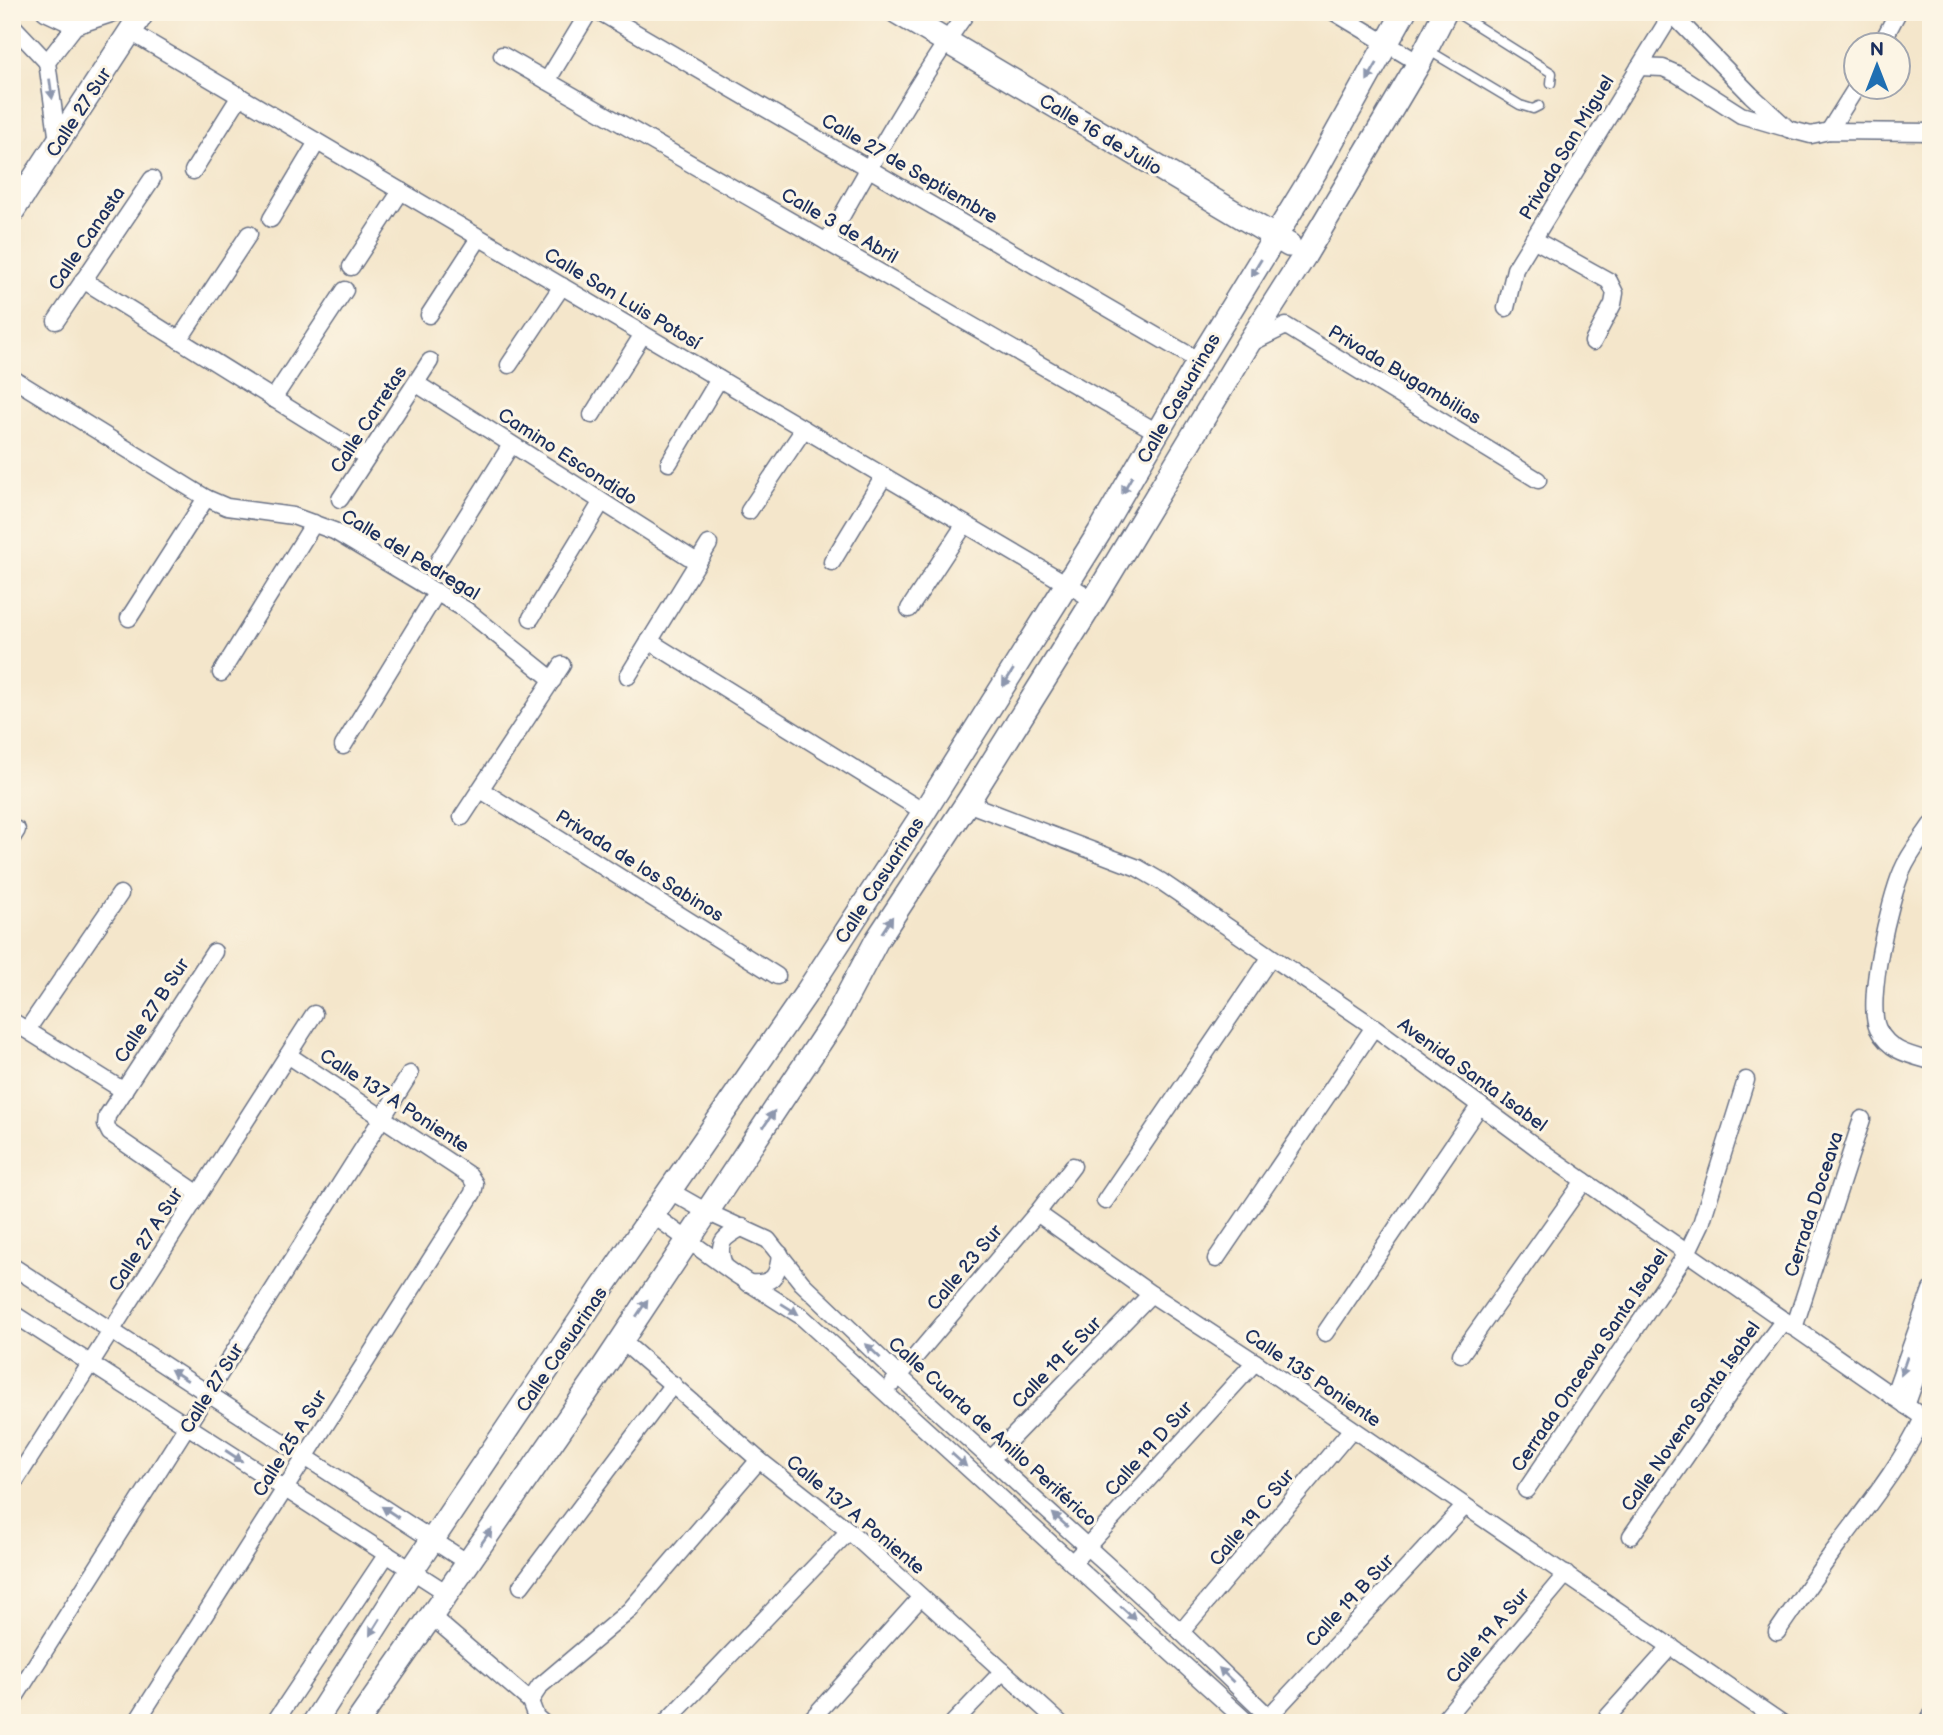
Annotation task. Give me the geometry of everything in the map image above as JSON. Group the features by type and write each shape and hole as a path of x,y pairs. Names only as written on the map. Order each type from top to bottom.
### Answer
{"main road":[{"name":"Calle 27 Sur","path":"12,212 143,12"},
{"name":"Calle 16 de Julio","path":"897,12 1305,255"},
{"name":"Calle Casuarinas","path":"314,1723 432,1539 805,995 924,812 1100,533 1157,432 1388,44 1404,12"},
{"name":"Calle Casuarinas","path":"357,1723 621,1340 834,1021 877,940 969,800 1094,600 1248,344 1305,255 1445,12"}],"street":[{"path":"45,12 75,26"},
{"path":"47,62 75,26 117,12"},
{"path":"547,81 589,12"},
{"name":"Calle 27 de Septiembre","path":"600,12 1199,361"},
{"path":"827,242 868,169 946,41 967,12"},
{"path":"1334,12 1388,44 1422,55"},
{"path":"1887,32 1898,12"},
{"path":"1672,13 1751,95 1788,129"},
{"name":"Privada San Miguel","path":"1506,308 1515,269 1672,13"},
{"path":"12,25 47,62 58,142"},
{"name":"Calle San Luis Potosí","path":"131,32 1094,600"},
{"name":"Calle 3 de Abril","path":"502,55 1157,432"},
{"path":"1639,67 1663,68 1741,115 1811,135 1829,131 1931,132"},
{"path":"192,171 240,96"},
{"path":"1829,131 1847,102"},
{"path":"271,219 317,142"},
{"name":"Calle Canasta","path":"56,321 152,179"},
{"path":"351,267 401,191"},
{"path":"178,340 249,234"},
{"path":"429,315 479,238"},
{"path":"1533,240 1609,281 1615,293 1613,304 1593,342"},
{"path":"83,280 366,457"},
{"path":"509,365 562,286"},
{"path":"273,399 345,290"},
{"name":"Privada Bugambilias","path":"1248,344 1286,326 1538,480"},
{"path":"592,415 643,334"},
{"name":"Calle Carretas","path":"341,499 430,361"},
{"name":"Calle del Pedregal","path":"12,378 206,498 227,507 293,516 334,531 467,610 553,680"},
{"path":"669,463 719,379"},
{"name":"Camino Escondido","path":"416,384 697,562"},
{"path":"749,511 804,429"},
{"path":"439,560 511,445"},
{"path":"832,562 884,477"},
{"path":"129,618 206,498"},
{"path":"531,618 601,503"},
{"path":"221,673 314,523"},
{"path":"909,609 965,524"},
{"path":"628,676 709,544"},
{"path":"342,746 437,592"},
{"path":"649,640 924,812"},
{"path":"462,817 562,665"},
{"name":"Privada de los Sabinos","path":"481,790 777,976"},
{"name":"Avenida Santa Isabel","path":"969,800 975,806 1138,868 1162,882 1374,1027 1584,1181 1927,1421"},
{"path":"1931,825 1900,873 1884,931 1874,1007 1877,1029 1888,1044 1899,1052 1931,1061"},
{"path":"27,1030 120,894"},
{"name":"Calle 27 B Sur","path":"199,1194 110,1133 106,1125 107,1116 215,953"},
{"path":"1105,1201 1270,958"},
{"name":"Calle 27 A Sur","path":"12,1486 314,1014"},
{"path":"12,1021 124,1091"},
{"path":"1216,1259 1374,1027"},
{"name":"Calle 137 A Poniente","path":"288,1055 470,1176 475,1184"},
{"name":"Calle 27 Sur","path":"12,1702 410,1074"},
{"name":"Cerrada Onceava Santa Isabel","path":"1526,1490 1687,1253 1700,1224 1746,1080"},
{"path":"1325,1333 1480,1105"},
{"name":"Cerrada Doceava","path":"1789,1324 1804,1302 1862,1119"},
{"name":"Calle 23 Sur","path":"885,1393 1037,1213 1073,1166"},
{"path":"1461,1354 1584,1181"},
{"name":"Calle 25 A Sur","path":"136,1723 473,1194 475,1184"},
{"name":"Calle Cuarta de Anillo Periférico","path":"670,1191 707,1212 768,1240 802,1283 1181,1632 1269,1721"},
{"name":"Calle 135 Poniente","path":"1037,1213 1780,1722"},
{"path":"653,1215 747,1283 801,1316 1248,1723"},
{"path":"724,1265 720,1253 721,1244 730,1234 743,1227"},
{"path":"747,1283 761,1284 776,1275 780,1254"},
{"path":"13,1268 468,1563"},
{"path":"1900,1401 1931,1290"},
{"name":"Calle 19 E Sur","path":"992,1458 1152,1294"},
{"path":"12,1313 447,1593"},
{"name":"Calle Novena Santa Isabel","path":"1631,1536 1736,1384 1789,1324"},
{"path":"1900,1401 1931,1336"},
{"name":"Calle 137 A Poniente","path":"621,1340 759,1460 849,1531 1060,1723"},
{"name":"Calle 19 D Sur","path":"1072,1563 1255,1362"},
{"path":"522,1587 673,1384"},
{"path":"1777,1632 1927,1421"},
{"name":"Calle 19 C Sur","path":"1181,1632 1352,1429"},
{"path":"530,1701 540,1686 630,1610 759,1460"},
{"name":"Calle 19 B Sur","path":"1269,1721 1465,1506"},
{"path":"665,1723 849,1531"},
{"path":"274,1723 387,1554"},
{"name":"Calle 19 A Sur","path":"1440,1723 1566,1574"},
{"path":"808,1723 921,1597"},
{"path":"431,1616 530,1701 536,1717 542,1723"},
{"path":"1602,1723 1671,1646"},
{"path":"953,1723 1003,1671"},
{"path":"1927,1723 1931,1716"}],"lane":[{"path":"1455,12 1552,73 1551,83"},
{"path":"1422,55 1520,105 1533,109 1539,106"}]}
